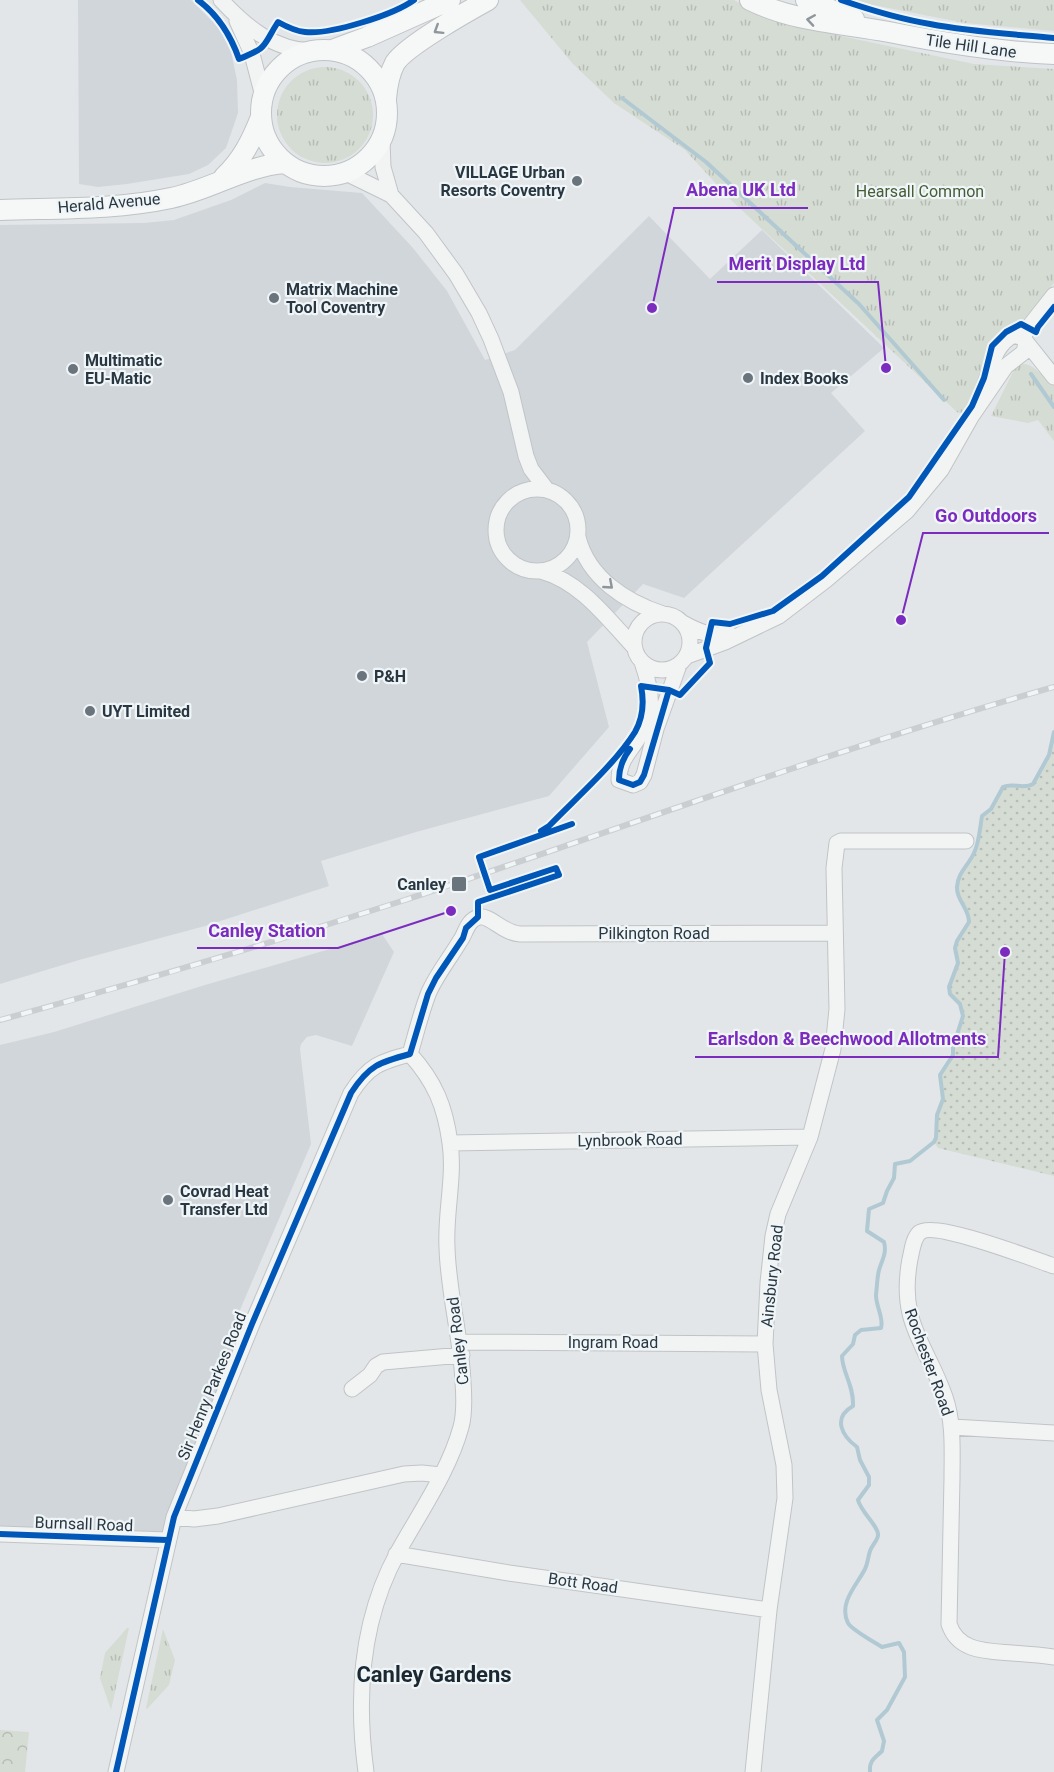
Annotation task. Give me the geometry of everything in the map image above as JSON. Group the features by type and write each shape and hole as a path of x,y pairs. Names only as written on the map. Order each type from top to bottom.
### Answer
{"main road":[{"path":"450,0 367,37 300,55 278,72 270,83 263,108 266,137 285,164 297,170 319,175 346,172 360,166 372,155 382,140 390,75 396,62 407,50 488,0"},
{"name":"Tile Hill Lane","path":"750,0 778,12 800,18 961,46 1054,54"},
{"name":"Tile Hill Lane","path":"806,0 890,32"},
{"path":"322,50 346,54 366,67 380,84 386,100"},
{"name":"Herald Avenue","path":"216,184 236,165 251,141 263,108"},
{"name":"Herald Avenue","path":"0,210 103,207 144,203 195,192 252,169 285,164"}],"street":[{"path":"225,3 246,26 279,45 289,49 322,50"},
{"path":"225,3 251,50 263,108"},
{"path":"382,140 383,167 391,195"},
{"path":"346,172 391,195 441,252 479,313 503,369 531,469 547,490"},
{"path":"642,662 655,670 663,670 763,624 792,606 907,511 941,470 971,417 1006,366 1022,348 1028,328 1054,295"},
{"path":"971,417 987,381 996,353 1014,335 1022,348 1052,374"},
{"path":"517,493 523,470 522,438"},
{"path":"683,623 690,636 690,643 656,729 644,775 640,782 633,785 620,780 619,772 624,757 643,729 649,710 651,687 642,662 634,647 585,595 562,578 541,571 524,569 515,565 503,554 496,539 495,530 498,516 506,503 517,493 530,489 547,490 562,497 572,508 578,523 578,537 586,560 605,582 633,602 667,615 683,623 699,632 716,636 744,633"},
{"path":"541,571 556,567 562,562 572,552 578,537"},
{"path":"634,647 637,630 642,623 653,616 667,615"},
{"name":"Ainsbury Road","path":"753,1772 769,1610 785,1498 785,1483 769,1390 765,1344 772,1236 778,1214 810,1137 833,1049 837,1009 834,868 837,843 841,841 966,841"},
{"name":"Pilkington Road","path":"410,1054 428,994 463,938 466,928 478,917 487,917 511,934 835,933"},
{"name":"Canley Road","path":"366,1772 362,1737 361,1682 371,1626 386,1575 454,1449 462,1425 464,1397 461,1348 448,1273 446,1245 450,1143 435,1086 410,1054"},
{"name":"Sir Henry Parkes Road","path":"116,1772 167,1540 174,1517 252,1324 351,1093 362,1077 378,1064 410,1054"},
{"name":"Lynbrook Road","path":"450,1143 810,1137"},
{"name":"Rochester Road","path":"1054,1266 962,1235 927,1229 919,1233 914,1241 907,1304 912,1325 946,1398 952,1427 949,1624 952,1634 960,1642 977,1650 1054,1657"},
{"name":"Ingram Road","path":"352,1389 383,1362 461,1348 765,1344"},
{"path":"952,1427 1054,1433"},
{"path":"174,1517 194,1519 218,1516 404,1474 441,1475"},
{"name":"Burnsall Road","path":"0,1534 167,1540"},
{"name":"Bott Road","path":"396,1554 509,1573 769,1610"}],"shaded area":[{"path":"78,0 191,0 219,28 231,52 237,80 238,113 226,148 208,165 189,174 127,184 98,187 79,184"},
{"path":"265,183 362,193 413,248 447,291 485,360 515,350 649,216 710,279 762,230 884,348 831,393 865,431 684,598 643,584 587,642 609,727 549,796 416,832 321,861 329,886 205,926 0,984 0,225 144,223 174,220 231,200"},
{"path":"382,934 394,952 352,1046 316,1035 307,1037 301,1044 311,1144 237,1317 252,1324 167,1540 0,1534 0,1045 54,1032 205,985"}],"green space":[{"name":"Hearsall Common","path":"520,0 734,0 755,11 841,36 974,64 1054,69 1054,283 1023,320 1004,331 994,341 988,353 983,376 970,405 963,414 957,412 731,200 685,150 614,103 573,64"},
{"path":"856,0 1054,0 1054,31 965,23"},
{"path":"325,67 343,71 359,81 369,97 373,115 369,133 359,149 343,159 325,163 307,159 291,149 281,133 277,115 281,97 291,81 307,71"},
{"path":"1054,361 1054,441 1038,420 1028,423 991,416 1016,366 1029,365 1040,373"},
{"path":"1054,732 1054,1176 938,1148 934,1142 937,1115 943,1099 940,1075 953,1056 953,1047 963,1016 960,1004 950,994 949,987 958,963 955,948 957,941 969,922 967,912 957,892 958,882 976,849 982,816 991,809 1003,787 1033,784 1049,754"},
{"path":"129,1628 111,1710 100,1678 105,1653"},
{"path":"163,1629 175,1660 169,1685 147,1709 146,1708"},
{"path":"0,1730 29,1732 25,1772 0,1772"}],"waterway":[{"path":"622,98 706,162 859,304 944,400"},
{"path":"1031,374 1054,407"},
{"path":"870,1772 872,1762 882,1751 884,1741 877,1720 887,1710 905,1677 904,1652 899,1643 882,1647 869,1639 850,1626 846,1616 847,1601 865,1569 878,1532 858,1500 869,1485 869,1477 860,1460 857,1447 847,1438 842,1427 843,1416 853,1406 852,1392 842,1356 853,1344 855,1335 861,1330 881,1328 876,1295 878,1273 885,1246 884,1242 867,1231 869,1209 883,1203 894,1178 895,1164 910,1161 936,1138 937,1115 943,1099 940,1075 953,1055 953,1047 963,1016 960,1004 950,994 949,987 958,963 955,948 957,941 969,922 967,912 957,892 959,877 976,849 982,816 991,809 1003,787 1033,784 1049,755 1054,732"}],"railway":[{"path":"0,1020 355,916 890,736 1054,687"}],"cycle path":[{"path":"198,0 223,26 239,59 260,49 278,22 301,31 330,30 377,18 414,0"},
{"path":"841,0 885,14 930,24 1054,38"},
{"path":"541,831 549,826 627,744 640,721 641,686 669,690 680,695 710,663 706,648 712,622 730,624 773,611 822,576 909,497 972,406 984,378 992,346 1006,332 1021,324 1036,332 1054,307"},
{"path":"630,749 622,763 619,780 633,785 640,782 644,775 669,690"},
{"path":"116,1772 174,1517 252,1324 351,1093 364,1076 376,1066 410,1054 428,994 463,938 466,928 478,917 478,902 559,875 556,868 490,890 479,857 572,824"},
{"path":"0,1534 167,1540"}],"place":[{"name":"VILLAGE Urban Resorts Coventry","path":"577,181"},
{"name":"Matrix Machine Tool Coventry","path":"274,298"},
{"name":"Abena UK Ltd","path":"652,308"},
{"name":"Merit Display Ltd","path":"886,368"},
{"name":"Multimatic EU-Matic","path":"73,369"},
{"name":"Index Books","path":"748,378"},
{"name":"Go Outdoors","path":"901,620"},
{"name":"P&H","path":"362,676"},
{"name":"UYT Limited","path":"90,711"},
{"name":"Canley","path":"459,884"},
{"name":"Canley Station","path":"451,911"},
{"name":"Earlsdon & Beechwood Allotments","path":"1005,952"},
{"name":"Covrad Heat Transfer Ltd","path":"168,1200"}],"district":[{"name":"Canley Gardens","path":"434,1674"}]}
